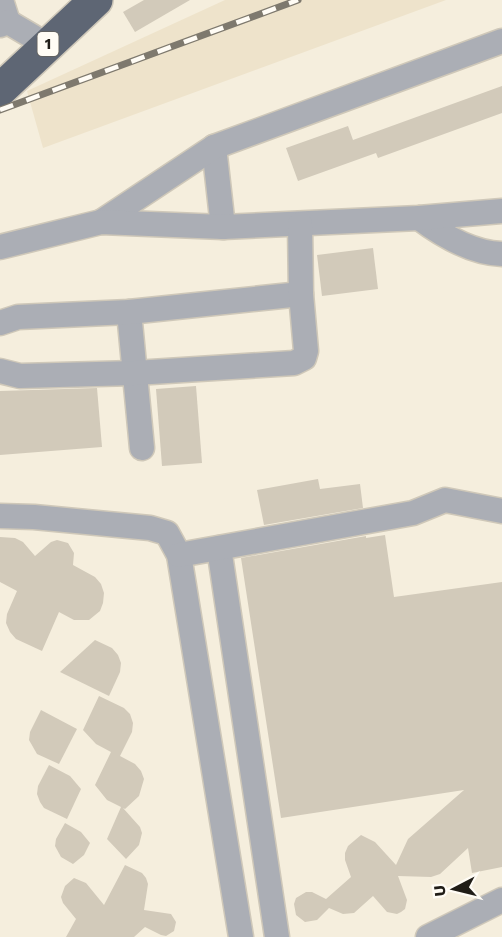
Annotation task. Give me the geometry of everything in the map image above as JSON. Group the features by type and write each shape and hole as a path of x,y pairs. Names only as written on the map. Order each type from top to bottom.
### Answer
{"highway":[{"name":"1","path":"0,90 96,0"}],"street":[{"path":"3,16 47,45"},
{"path":"101,222 214,147 502,41"},
{"path":"214,147 224,227"},
{"path":"0,247 101,222 224,227 419,218 502,211"},
{"path":"419,218 440,234 488,254 502,254"},
{"path":"0,371 20,376 135,373 294,363 304,358 306,351 301,294 300,224"},
{"path":"0,323 18,317 129,312 301,294"},
{"path":"129,312 142,448"},
{"path":"179,555 413,513 445,500 502,511"},
{"path":"0,516 150,528 166,533 179,555 241,937"},
{"path":"219,548 277,937"},
{"path":"428,937 502,900"}],"shaded area":[{"path":"225,0 446,0 43,148 27,91"}],"building":[{"path":"144,0 190,0 135,32 123,12"},
{"path":"502,86 502,113 378,158 376,153 298,181 286,148 348,126 353,140"},
{"path":"373,248 378,289 322,296 317,255"},
{"path":"196,386 202,463 162,466 156,389"},
{"path":"97,388 102,447 0,455 0,391"},
{"path":"318,479 320,489 360,484 363,508 264,525 257,490"},
{"path":"385,535 394,597 502,582 502,867 472,873 468,848 440,874 431,877 398,876 407,900 405,909 397,914 387,912 373,896 354,913 343,914 329,908 317,920 305,922 296,915 294,904 296,898 306,892 312,892 326,899 351,877 345,853 348,846 361,835 375,842 396,865 408,839 464,790 281,818 241,558 366,536 366,538"},
{"path":"0,537 15,538 23,542 35,556 51,542 57,540 68,543 74,553 73,565 95,577 101,584 104,593 100,611 89,620 74,620 59,612 42,651 16,639 6,623 7,614 17,591 0,582"},
{"path":"95,640 112,648 121,663 120,672 109,696 60,672"},
{"path":"99,696 124,708 130,714 133,723 132,732 120,756 135,764 144,779 139,796 125,809 123,808 140,827 142,833 139,845 126,859 107,839 121,807 107,800 95,785 111,752 96,744 83,730"},
{"path":"41,710 77,729 59,764 37,754 29,740 30,732"},
{"path":"49,765 70,776 81,789 67,819 44,808 37,794 38,786"},
{"path":"65,823 81,832 90,843 84,855 73,864 61,857 55,846 56,839"},
{"path":"125,865 142,873 146,878 148,884 144,910 171,914 176,922 174,931 166,936 145,927 134,937 66,937 76,919 61,897 65,886 74,878 86,883 104,905"}],"railway":[{"path":"0,110 298,0"}]}
